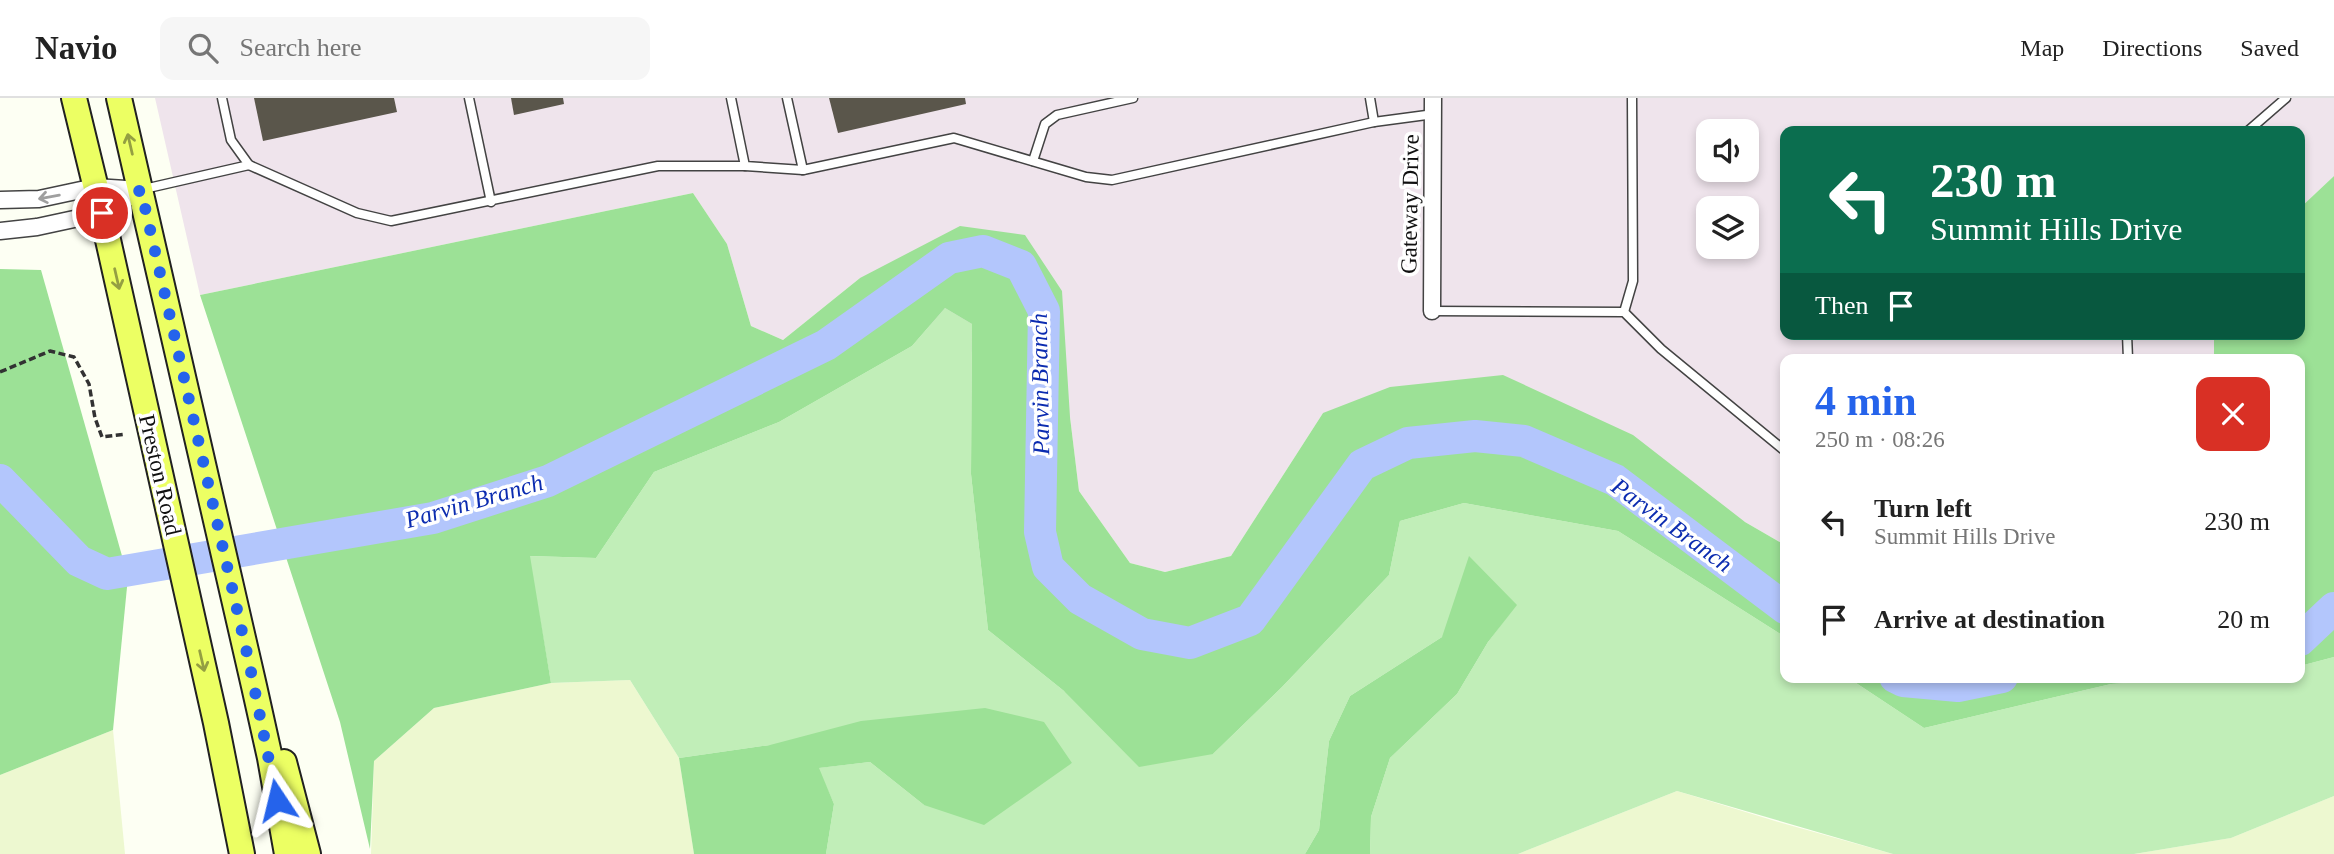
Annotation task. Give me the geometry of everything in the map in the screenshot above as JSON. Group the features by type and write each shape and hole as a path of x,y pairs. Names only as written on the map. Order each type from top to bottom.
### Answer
{"main road":[{"name":"Preston Road","path":"74,98 216,723 242,854"},
{"name":"Preston Road","path":"119,98 254,686 287,854"},
{"path":"254,686 286,767 308,854"},
{"path":"216,723 232,854"}],"street":[{"name":"Gateway Drive","path":"1432,311 1433,106"},
{"path":"0,200 39,199 95,187 141,190"},
{"path":"0,231 102,213 141,190"}],"lane":[{"path":"222,98 231,140 249,165 357,213 391,221 658,166 745,166 803,170 954,138 1086,177 1112,180 1374,122 1433,106"},
{"path":"468,98 491,202"},
{"path":"731,98 745,166"},
{"path":"787,98 803,170"},
{"path":"1033,161 1045,124 1057,115 1133,98"},
{"path":"1370,98 1374,122"},
{"path":"1624,312 1633,281 1632,98"},
{"path":"2254,126 2286,98"},
{"path":"141,190 249,165"},
{"path":"1432,311 1624,312 1661,349 1780,448"}],"path":[{"path":"0,372 50,351 74,357 89,384 95,418 102,437 126,434"}],"shaded area":[{"path":"155,98 2334,98 2334,176 2305,203 2305,126 1780,126 1780,340 2214,340 2214,354 1780,354 1780,542 1745,522 1323,413 1231,556 1165,572 1130,563 1079,491 1070,417 860,278 783,340 751,326 727,244 693,193 200,295"}],"green space":[{"path":"2334,176 2334,657 2305,665 2305,354 2214,354 2214,340 2305,340 2305,203"},
{"path":"693,193 727,244 751,326 783,340 860,278 960,226 1025,235 1062,291 1070,417 1079,491 1130,563 1165,572 1231,556 1323,413 1390,387 1503,375 1633,435 1745,522 1780,542 1780,634 1618,531 1464,503 1400,521 1389,575 1282,687 1213,754 1139,767 1064,691 988,630 971,474 972,324 945,308 912,346 779,422 654,472 596,558 530,556 551,683 434,708 374,761 370,849 340,722 200,295"},
{"path":"0,269 41,270 128,577 113,730 0,775"},
{"path":"945,308 972,324 971,474 988,630 1064,691 1213,754 1282,687 1389,575 1400,521 1464,503 1618,531 1780,634 1780,683 1856,683 1924,728 2111,684 2305,683 2305,665 2334,657 2334,796 2231,838 2134,854 1893,854 1677,791 1518,854 1370,854 1371,817 1390,758 1457,694 1488,642 1516,605 1442,637 1350,696 1329,741 1319,830 1305,854 826,854 834,804 818,768 870,762 924,805 1072,763 770,745 679,758 630,680 551,683 529,556 596,558 654,472 779,422 912,346"},
{"path":"1469,556 1517,605 1488,642 1457,694 1390,758 1371,817 1370,854 1305,854 1319,830 1329,741 1350,696 1442,637"},
{"path":"630,680 679,758 694,854 371,854 374,761 434,708 551,683"},
{"path":"1856,683 2128,683 2111,684 1924,728"},
{"path":"985,708 1044,722 1072,763 984,825 924,805 870,762 819,768 834,804 826,854 694,854 679,758 770,745 861,721"},
{"path":"113,730 125,854 0,854 0,775"},
{"path":"1677,791 1782,823 1893,854 1518,854"},
{"path":"2334,796 2334,854 2134,854 2231,838"}],"building":[{"path":"254,98 394,98 397,112 263,141"},
{"path":"511,98 563,98 564,104 514,115"},
{"path":"829,98 965,98 966,104 838,133"}],"waterway":[{"name":"Parvin Branch","path":"0,480 79,561 107,574 433,518 548,481 826,345 949,258 983,251 1021,266 1044,311 1040,532 1048,567 1080,599 1142,634 1190,643 1250,620 1362,465 1408,443 1475,436 1524,441 1615,480 1780,604"},
{"name":"Parvin Branch","path":"2305,635 2334,608"},
{"name":"Parvin Branch","path":"1925,683 1958,686 1973,683"}],"route":[{"path":"102,213 141,190 249,662 277,800"}]}
